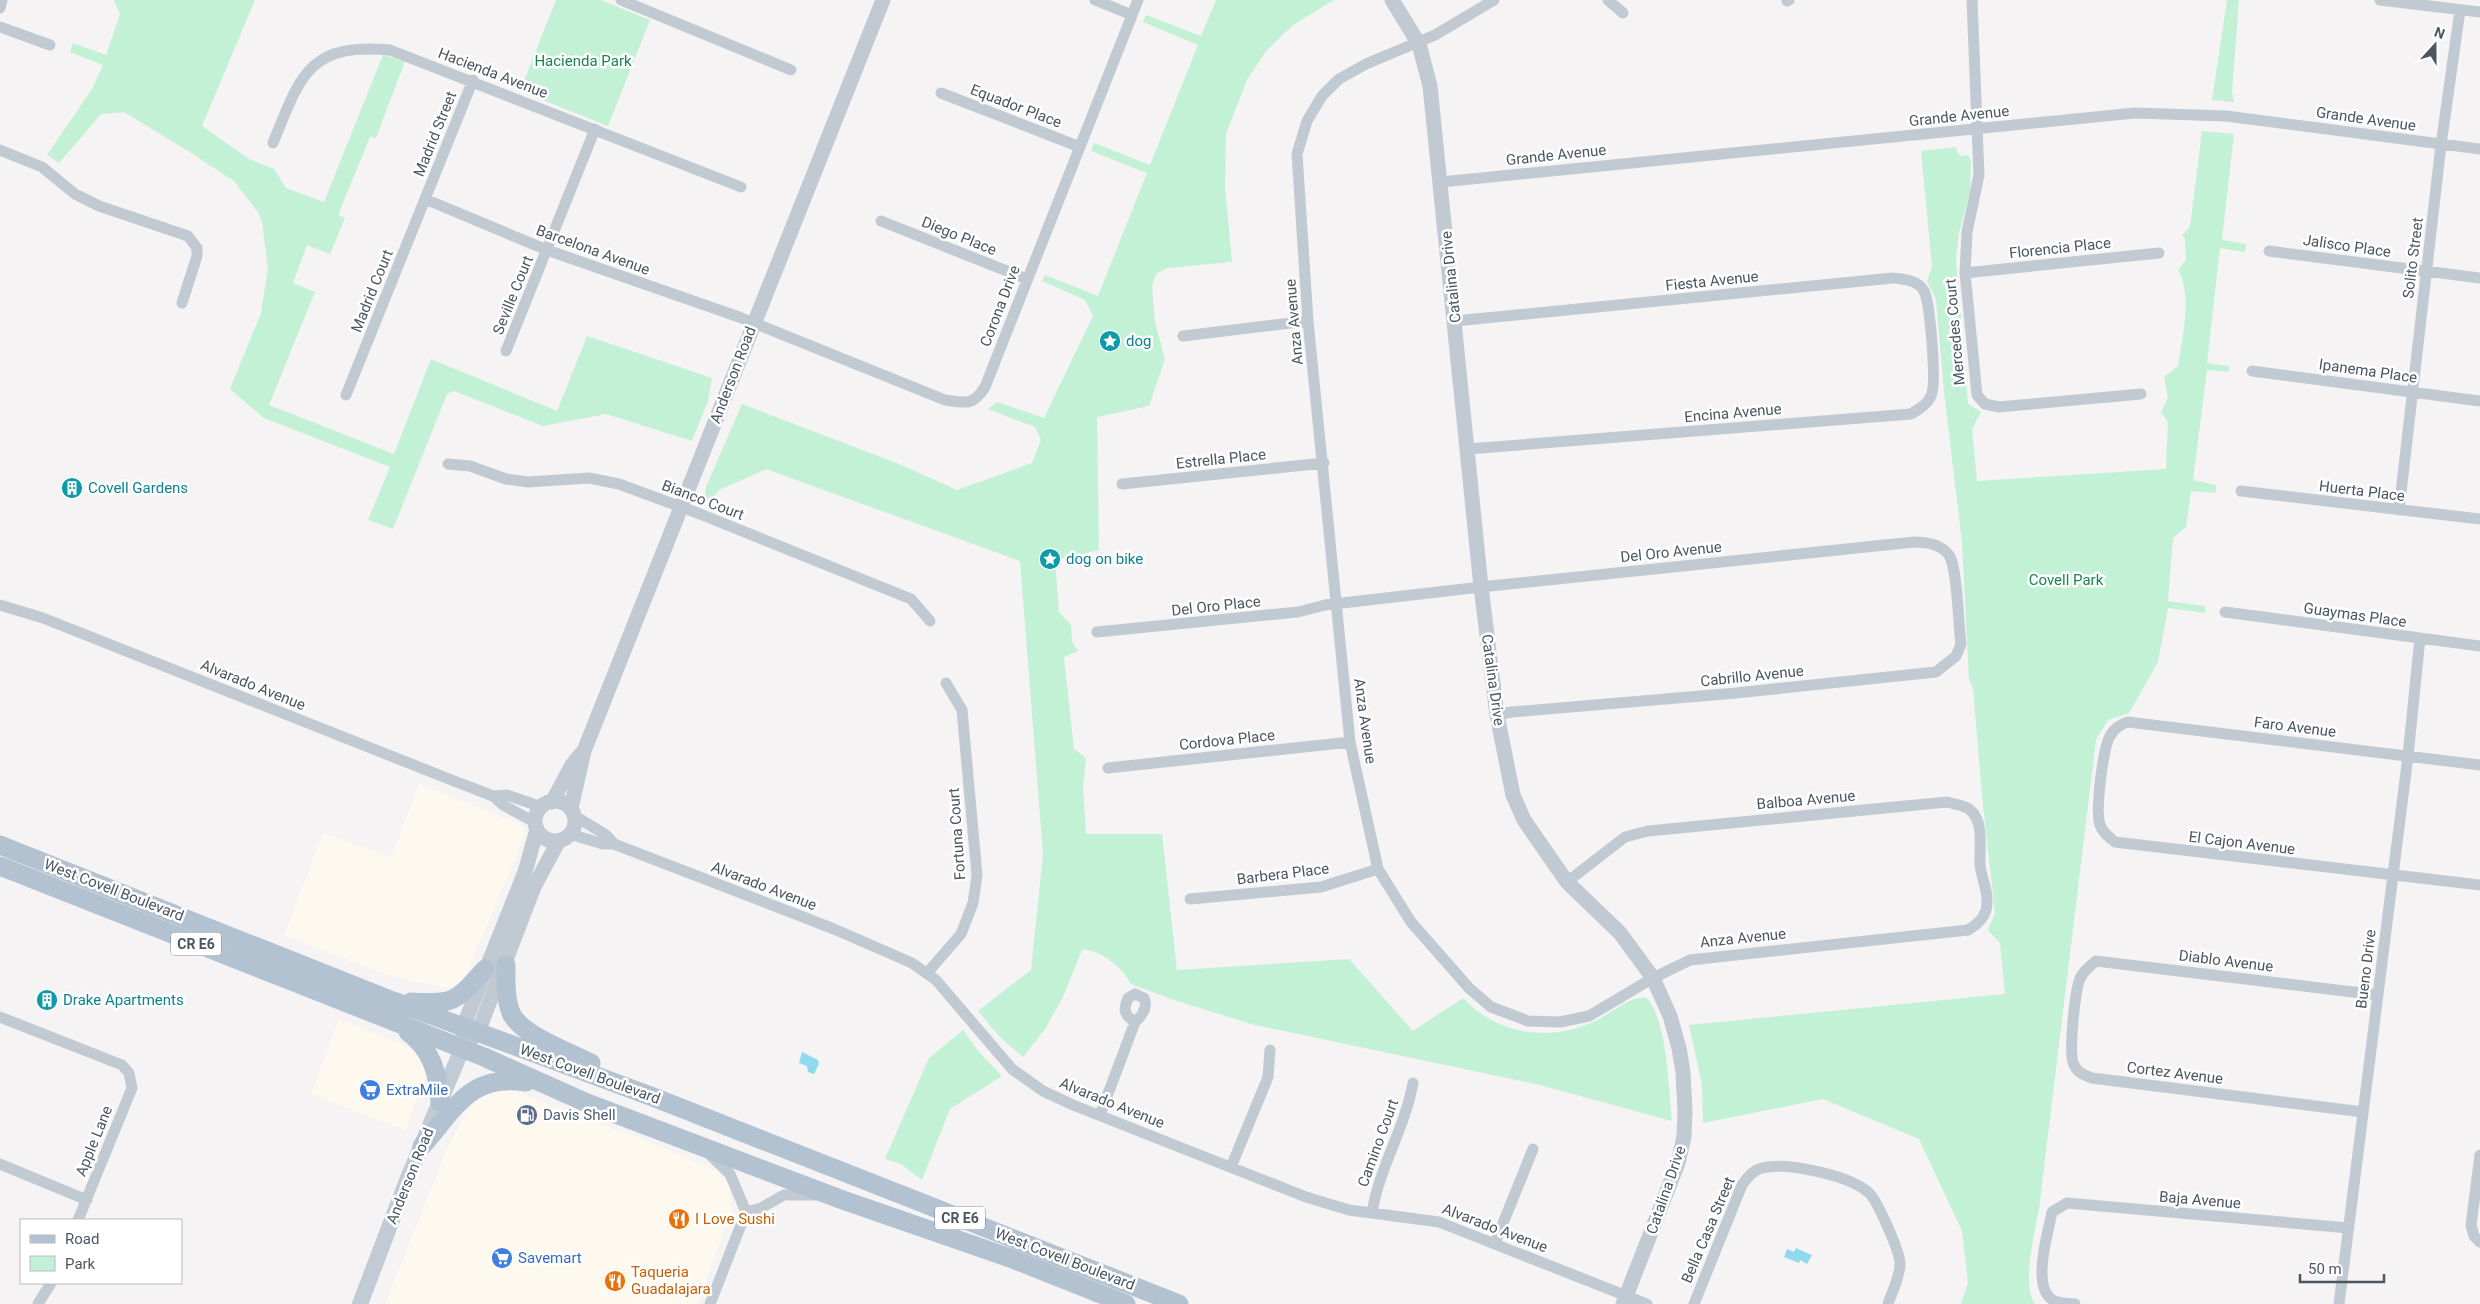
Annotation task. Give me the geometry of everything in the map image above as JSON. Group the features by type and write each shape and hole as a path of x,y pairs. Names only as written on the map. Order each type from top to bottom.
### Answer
{"main road":[{"name":"West Covell Boulevard","path":"0,845 393,1001 653,1097 1179,1304"},
{"name":"West Covell Boulevard","path":"0,866 393,1021 701,1147 830,1195 1010,1258 1126,1304"},
{"path":"506,965 506,989 511,1011 517,1022 524,1028 653,1097"},
{"path":"393,1001 441,1003 453,1000 470,988 485,969"},
{"path":"393,1021 412,1035 430,1054 438,1077 440,1102"},
{"name":"Anderson Road","path":"360,1304 462,1049"},
{"path":"422,1146 477,1087 497,1080 509,1079 546,1085"}],"street":[{"path":"0,8 2,0"},
{"path":"621,0 791,70"},
{"path":"650,12 655,0"},
{"name":"Anderson Road","path":"573,812 584,751 883,0"},
{"path":"1095,0 1132,14"},
{"name":"Corona Drive","path":"753,323 946,400 967,403 978,398 985,387 1138,0"},
{"name":"Catalina Drive","path":"1392,0 1419,44 1430,86 1481,587 1497,715 1512,794 1524,820 1567,882 1620,933 1653,978 1670,1016 1680,1048 1686,1095 1684,1137 1670,1187 1625,1300"},
{"name":"Anza Avenue","path":"1494,0 1419,44 1366,64 1339,79 1322,96 1307,121 1297,154 1308,321 1324,463 1350,742 1378,869 1411,922 1469,988 1491,1007 1528,1020 1560,1022 1589,1016 1653,978 1690,960 1703,957 1968,930 1979,923 1985,912 1988,899"},
{"path":"1608,0 1623,12"},
{"name":"Mercedes Court","path":"1972,0 1979,175 1967,232 1965,273 1977,395 1985,404 1999,407 2141,394"},
{"path":"2380,0 2480,12"},
{"name":"Solito Street","path":"2399,510 2441,145 2460,10"},
{"path":"0,27 50,45"},
{"name":"Hacienda Avenue","path":"273,143 297,84 318,62 342,51 357,48 390,50 473,80 741,187"},
{"name":"Madrid Street","path":"425,199 473,80"},
{"name":"Equador Place","path":"942,93 1080,147"},
{"name":"Grande Avenue","path":"1441,182 2135,113 2181,113 2226,116 2480,149"},
{"name":"Seville Court","path":"506,351 595,129"},
{"path":"0,150 42,167 75,194 99,206 188,236 197,248 197,256 182,303"},
{"name":"Barcelona Avenue","path":"425,199 546,250 753,323"},
{"name":"Madrid Court","path":"346,395 425,199"},
{"name":"Diego Place","path":"881,221 1027,279"},
{"name":"Jalisco Place","path":"2269,251 2480,278"},
{"name":"Florencia Place","path":"1965,273 2159,253"},
{"name":"Fiesta Avenue","path":"1455,321 1893,278 1914,282 1924,291 1931,335"},
{"path":"1183,336 1308,321"},
{"name":"Encina Avenue","path":"1468,449 1911,414 1924,406 1932,395 1934,378 1931,335"},
{"name":"Ipanema Place","path":"2252,371 2480,401"},
{"name":"Estrella Place","path":"1122,484 1324,463"},
{"name":"Bianco Court","path":"448,464 470,466 506,479 528,482 589,478 604,480 681,507 911,599 930,621"},
{"name":"Huerta Place","path":"2241,491 2480,520"},
{"name":"Del Oro Avenue","path":"1337,604 1481,587 1927,542 1938,546 1949,555 1953,567 1956,609"},
{"name":"Del Oro Place","path":"1097,632 1298,612 1337,604"},
{"name":"Alvarado Avenue","path":"0,605 43,618 494,796 536,826"},
{"name":"Cabrillo Avenue","path":"1497,715 1512,712 1736,693 1936,672 1956,656 1961,644 1956,609"},
{"name":"Guaymas Place","path":"2225,612 2480,646"},
{"name":"Bueno Drive","path":"2339,1304 2394,876 2420,638"},
{"name":"Fortuna Court","path":"928,972 961,934 973,904 977,876 962,710 946,683"},
{"name":"Faro Avenue","path":"2111,734 2120,724 2137,722 2480,765"},
{"name":"El Cajon Avenue","path":"2111,734 2106,745 2099,809 2100,824 2106,835 2115,842 2480,886"},
{"name":"Cordova Place","path":"1108,768 1350,742"},
{"name":"Anderson Road","path":"547,804 572,765 584,751"},
{"name":"Alvarado Avenue","path":"494,796 507,795 547,804"},
{"path":"561,802 573,812 573,829 564,838 546,839 536,826 536,816 547,804 561,802"},
{"name":"Balboa Avenue","path":"1567,882 1625,837 1648,831 1947,802 1969,809 1976,818 1980,834 1980,866 1988,899"},
{"name":"Alvarado Avenue","path":"573,812 606,835 614,844"},
{"name":"Anderson Road","path":"471,1029 485,969 525,872 536,826"},
{"name":"Anderson Road","path":"462,1049 506,965 534,887 564,838"},
{"name":"Alvarado Avenue","path":"564,838 614,844 896,955 928,972 999,1056 1043,1091 1231,1167 1340,1208 1432,1220 1495,1243 1625,1300 1647,1304"},
{"name":"Barbera Place","path":"1190,899 1321,888 1378,869"},
{"name":"Diablo Avenue","path":"2079,980 2085,970 2096,961 2378,995"},
{"name":"Cortez Avenue","path":"2079,980 2072,1035 2072,1064 2080,1074 2092,1078 2363,1112"},
{"name":"Apple Lane","path":"0,1017 122,1066 129,1073 132,1088 78,1219"},
{"path":"1100,1115 1134,1022"},
{"path":"1231,1167 1268,1077 1270,1050"},
{"name":"Camino Court","path":"1372,1213 1375,1192 1409,1106 1413,1083"},
{"path":"701,1147 730,1174 746,1212 710,1304"},
{"path":"1495,1243 1533,1150"},
{"path":"2480,1155 2471,1225 2474,1236 2480,1242"},
{"path":"0,1164 87,1200"},
{"name":"Bella Casa Street","path":"1694,1304 1742,1185 1749,1175 1761,1168 1784,1167 1840,1178 1868,1192 1878,1202 1900,1261 1899,1274 1888,1304"},
{"path":"746,1212 762,1208 784,1195 830,1195"},
{"name":"Baja Avenue","path":"2075,1304 2056,1302 2044,1293 2041,1276 2052,1212 2067,1203 2349,1228"},
{"path":"38,1304 50,1284"}],"shaded area":[{"path":"419,784 520,824 525,829 525,835 467,972 459,984 447,988 404,979 368,968 284,935 323,833 391,857"},
{"path":"339,1019 413,1049 425,1067 426,1076 405,1130 311,1094"},
{"path":"506,1088 652,1143 717,1171 730,1187 731,1212 697,1304 385,1304 449,1144 472,1104 479,1096"}],"green space":[{"path":"114,0 255,0 202,126 249,159 274,169 286,188 324,202 383,55 405,61 376,138 370,137 338,215 345,218 330,254 307,245 293,283 315,292 269,405 394,454 431,359 557,411 587,336 712,378 708,401 692,441 606,414 543,426 454,391 447,394 393,529 368,520 390,467 264,418 230,389 261,313 268,268 262,222 258,212 234,181 124,112 101,114 59,163 47,155 92,89 103,65 70,52 73,43 106,55 120,14"},
{"name":"Hacienda Park","path":"556,0 601,0 650,20 608,126 520,91"},
{"path":"1216,0 1334,0 1293,25 1266,51 1247,80 1226,134 1225,186 1232,262 1167,268 1156,274 1152,286 1155,322 1165,359 1149,406 1097,417 1099,550 1055,560 1059,612 1071,625 1072,642 1078,651 1064,657 1074,749 1086,758 1083,787 1086,834 1162,834 1177,970 1349,959 1413,1031 1463,998 1477,1011 1493,1021 1529,1032 1547,1033 1566,1031 1584,1026 1634,999 1646,998 1653,1007 1663,1037 1672,1121 1540,1085 1251,1024 1171,999 1131,984 1117,966 1096,952 1089,950 1082,950 1063,997 1045,1029 1023,1057 1000,1037 978,1011 1031,970 1043,854 1020,561 766,469 719,490 707,505 706,487 742,404 899,464 957,490 1032,463 1041,440 1035,427 988,409 997,402 1044,418 1093,316 1085,300 1042,281 1045,275 1098,296 1147,173 1091,151 1094,143 1150,165 1198,45 1143,22 1146,15 1201,36"},
{"path":"2227,0 2239,0 2232,92 2234,102 2212,100"},
{"name":"Covell Park","path":"2202,131 2234,134 2222,240 2246,244 2245,252 2220,248 2207,363 2229,366 2229,372 2207,370 2193,480 2216,485 2216,493 2191,491 2186,527 2173,538 2168,601 2205,606 2205,613 2168,608 2158,662 2129,713 2108,720 2096,740 2039,1209 2030,1258 2029,1284 2035,1304 1961,1304 1968,1283 1962,1231 1919,1139 1823,1099 1703,1123 1702,1085 1689,1025 2005,994 2000,943 1988,930 1995,913 1982,796 1973,688 1969,679 1962,542 1944,392 1936,299 1927,281 1932,267 1921,151 1955,147 1960,156 1968,155 1971,160 1970,192 1959,233 1956,259 1968,404 1981,412 1972,429 1977,481 2166,469 2168,422 2161,412 2168,398 2164,377 2178,366 2182,343 2186,304 2185,291 2178,270 2186,260 2185,239 2182,235 2190,227"},
{"path":"963,1030 978,1051 1002,1076 950,1109 922,1180 901,1164 885,1159 929,1058"}],"water":[{"path":"802,1052 818,1060 819,1064 814,1074 808,1072 807,1066 799,1063"},
{"path":"1796,1248 1812,1255 1807,1264 1800,1260 1799,1263 1784,1257 1787,1249 1794,1252"}],"place":[{"name":"dog","path":"1110,341"},
{"name":"Covell Gardens","path":"72,488"},
{"name":"dog on bike","path":"1050,559"},
{"name":"Drake Apartments","path":"47,1000"},
{"name":"ExtraMile","path":"370,1090"},
{"name":"Davis Shell","path":"527,1115"},
{"name":"I Love Sushi","path":"679,1219"},
{"name":"Savemart","path":"502,1258"},
{"name":"Taqueria Guadalajara","path":"615,1281"}]}
